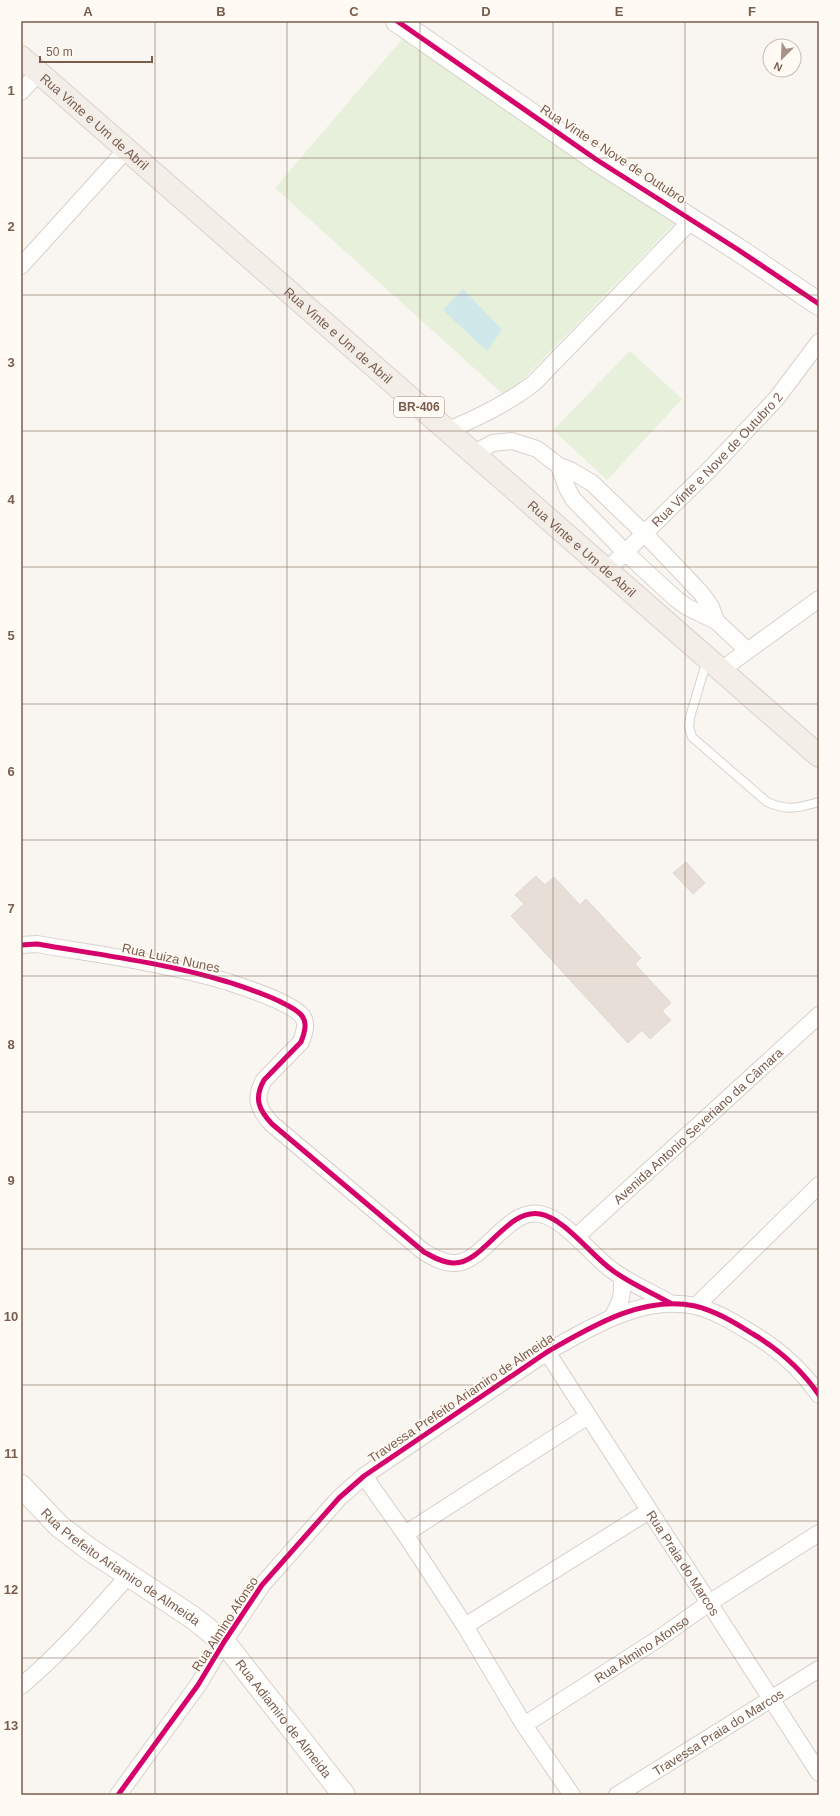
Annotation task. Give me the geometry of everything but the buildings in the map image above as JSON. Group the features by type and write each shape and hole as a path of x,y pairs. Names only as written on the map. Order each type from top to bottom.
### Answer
{"main road":[{"name":"Rua Vinte e Um de Abril","path":"21,57 126,150 223,232 472,454 819,756"}],"street":[{"name":"Rua Vinte e Nove de Outubro","path":"397,21 597,160 692,220 819,304"},
{"path":"21,92 39,72"},
{"path":"21,266 126,150"},
{"path":"446,431 498,408 516,397 534,383 692,220"},
{"name":"Rua Vinte e Nove de Outubro 2","path":"607,570 709,470 776,399 819,342"},
{"path":"472,454 493,442 512,441 537,449 559,466 570,470 592,483 645,534 701,593 711,607 716,621"},
{"path":"559,466 567,488 573,499 626,553 676,599 687,607 716,621 747,650"},
{"path":"714,664 747,650 819,599"},
{"name":"Rua Luiza Nunes","path":"21,945 38,944 122,958 201,974 263,993 296,1011 302,1016 305,1023 304,1036 301,1042 264,1080 261,1085 259,1103 262,1114 424,1252 435,1258 454,1263 465,1260 475,1254 513,1222 532,1213 542,1214 559,1222 576,1237"},
{"name":"Avenida Antonio Severiano da Câmara","path":"576,1237 819,1015"},
{"path":"696,1306 819,1184"},
{"path":"576,1237 594,1255 621,1276 670,1303"},
{"path":"612,1317 623,1294 621,1276"},
{"name":"Travessa Prefeito Ariamiro de Almeida","path":"364,1476 547,1352 612,1317 670,1303 696,1306 728,1319 762,1340 796,1366 819,1395"},
{"name":"Rua Praia do Marcos","path":"547,1352 819,1773"},
{"path":"405,1534 588,1416"},
{"path":"364,1476 405,1534 465,1626 524,1725 572,1795"},
{"name":"Rua Almino Afonso","path":"118,1795 198,1685 224,1642 262,1585 339,1498 364,1476"},
{"name":"Rua Prefeito Ariamiro de Almeida","path":"21,1486 58,1526 89,1549 192,1617 224,1642"},
{"path":"465,1626 649,1511"},
{"name":"Rua Almino Afonso","path":"524,1725 661,1638 709,1603 819,1533"},
{"path":"21,1686 38,1672 75,1636 129,1575"},
{"name":"Rua Adiamiro de Almeida","path":"224,1642 344,1795"},
{"name":"Travessa Praia do Marcos","path":"617,1795 819,1668"}],"lane":[{"path":"714,664 690,717 689,727 692,737 767,802 790,809 819,802"}],"green space":[{"path":"404,37 675,223 506,397 275,188"},
{"path":"630,351 682,399 607,480 553,430"}],"water":[{"path":"463,289 502,330 487,351 443,310"}],"cycle path":[{"path":"397,21 597,160 737,249 819,304"},
{"path":"21,945 37,944 133,960 205,975 273,998 291,1007 304,1019 304,1032 301,1042 264,1080 258,1098 263,1113 272,1124 424,1252 446,1262 453,1263 464,1261 485,1247 505,1227 516,1219 528,1214 540,1214 558,1222 619,1275 670,1303"},
{"path":"118,1795 198,1685 224,1642 262,1585 339,1498 364,1476 564,1342 599,1324 636,1309 656,1305 675,1304 695,1306 725,1318 771,1346 805,1377 819,1395"}]}
